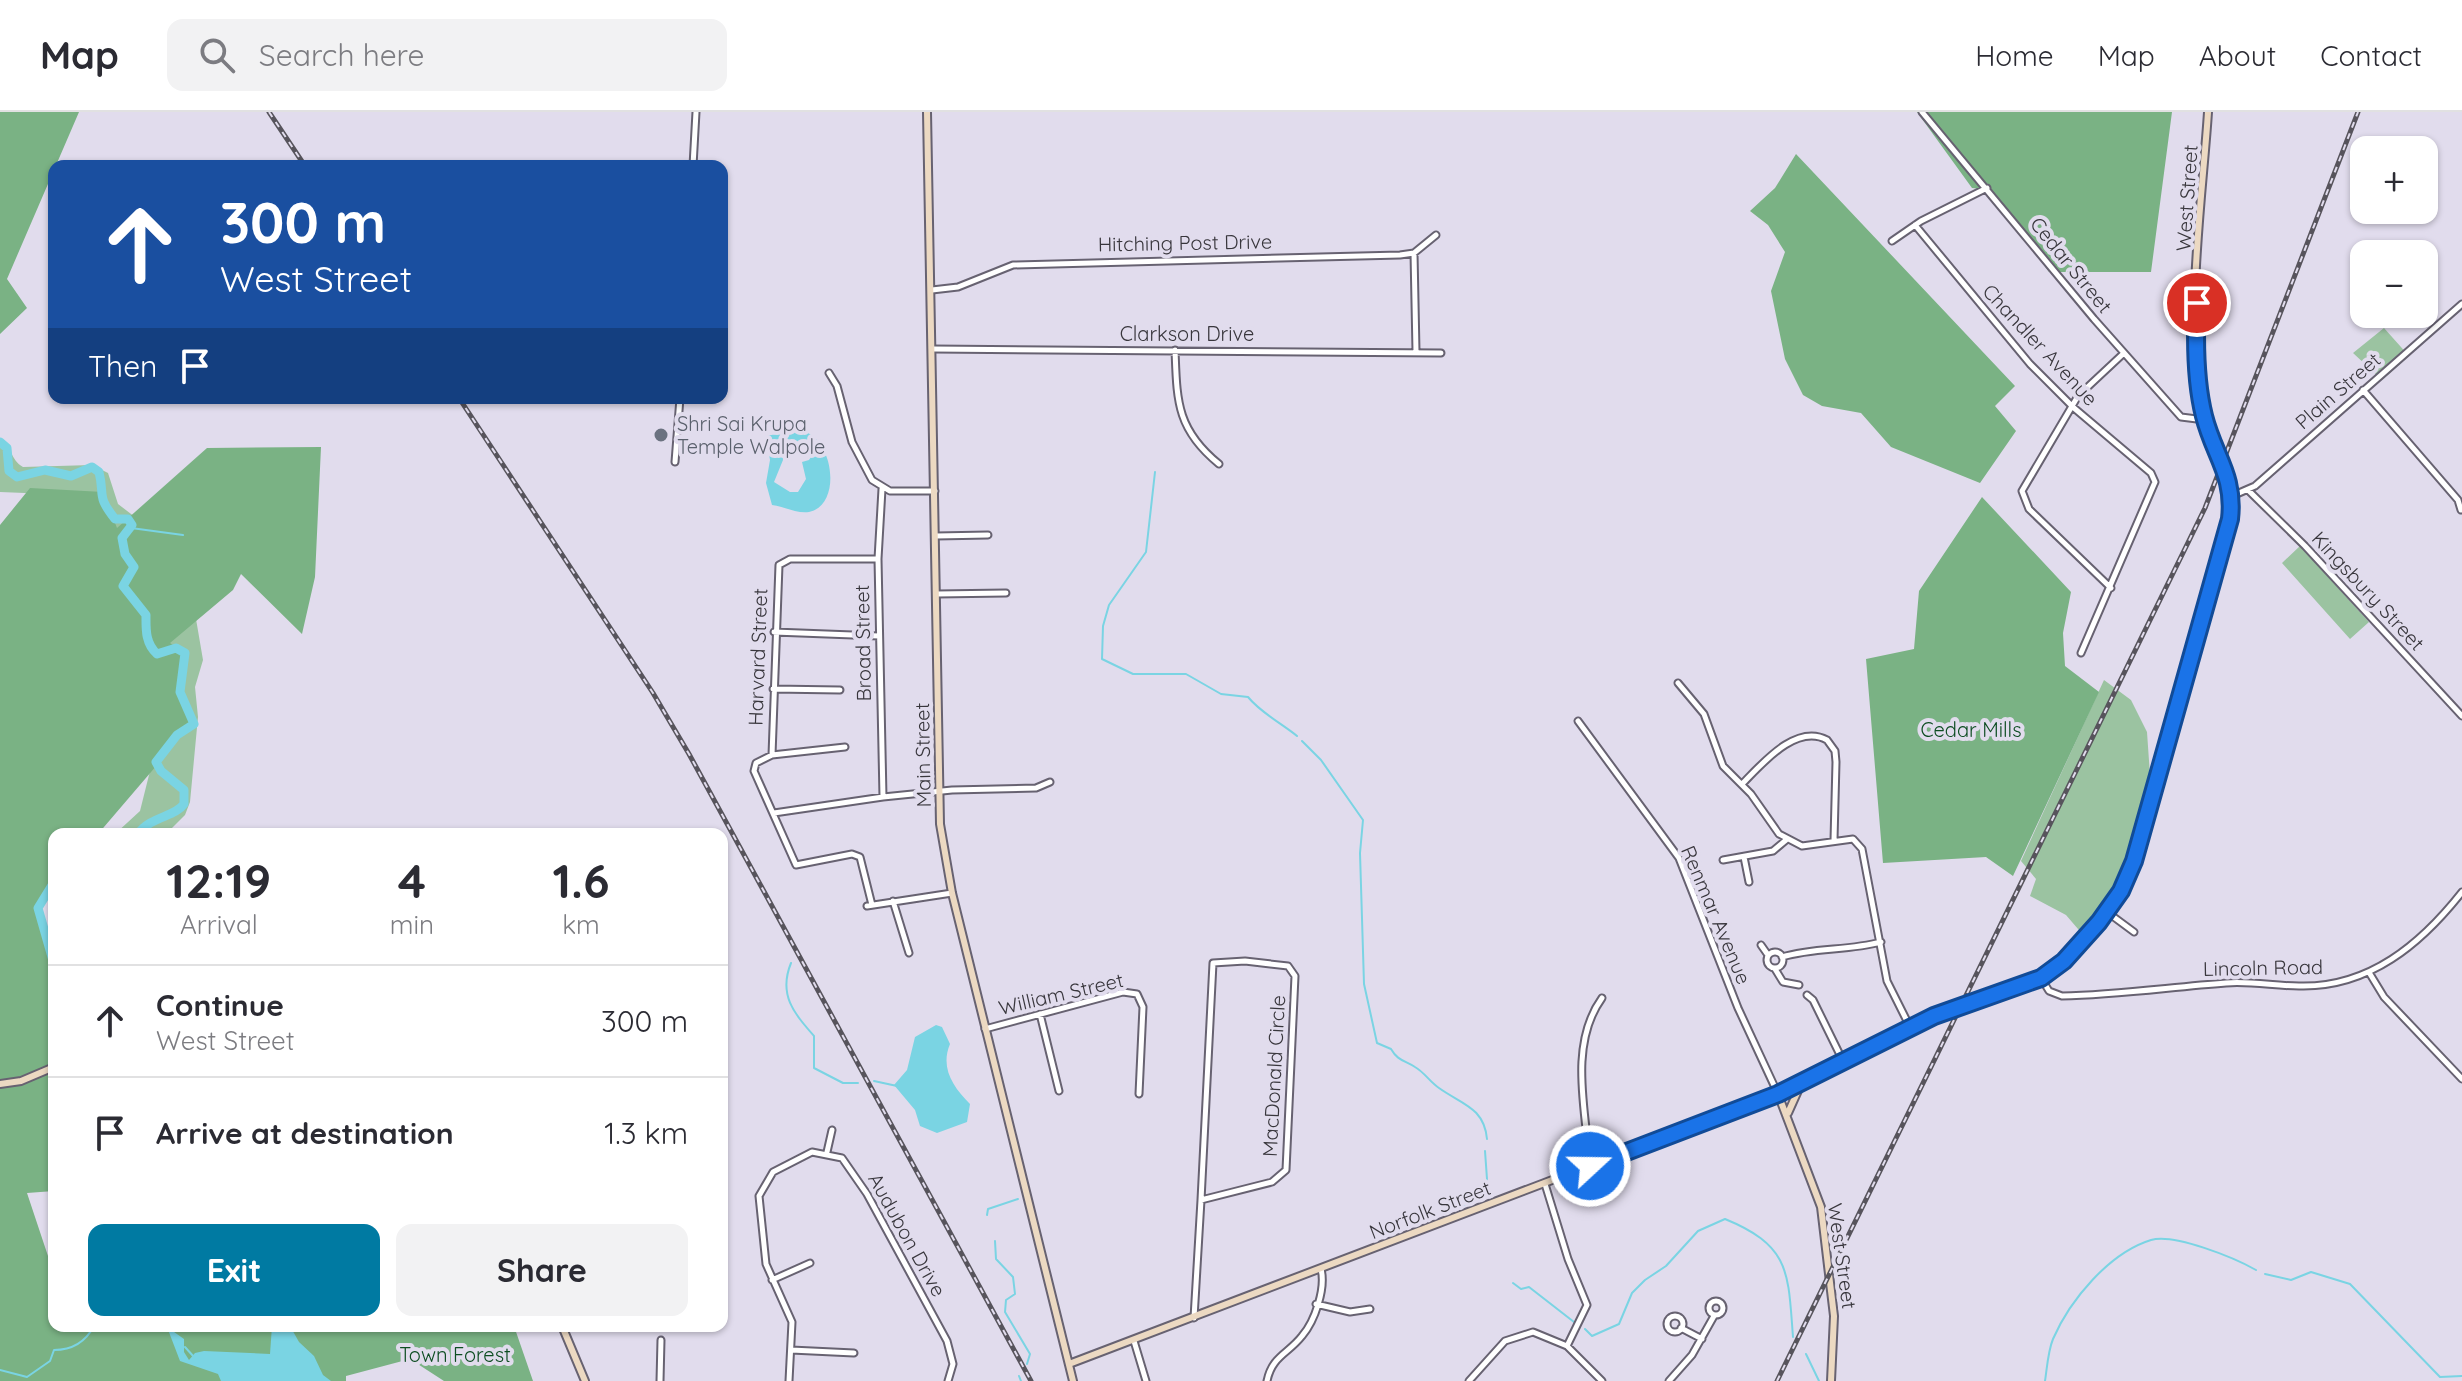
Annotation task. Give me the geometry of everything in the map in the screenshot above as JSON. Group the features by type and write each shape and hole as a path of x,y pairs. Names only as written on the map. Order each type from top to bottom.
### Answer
{"main road":[{"name":"Main Street","path":"927,112 939,791 952,893 1073,1381"},
{"name":"West Street","path":"1802,1083 1910,1027 2041,978 2064,961 2107,912 2134,861 2230,519 2231,488 2205,420 2198,385 2195,329 2208,112"},
{"path":"0,1084 21,1081 48,1070"},
{"name":"Norfolk Street","path":"1069,1364 1802,1083"},
{"path":"1788,1113 1802,1083"},
{"name":"West Street","path":"1778,1094 1788,1113 1821,1207 1834,1316 1831,1381"},
{"path":"565,1332 585,1381"}],"street":[{"path":"693,160 696,112"},
{"name":"Cedar Street","path":"1922,112 2124,353 2185,420 2205,420"},
{"path":"1892,241 1915,225 1987,188"},
{"name":"Chandler Avenue","path":"1915,225 2030,364 2074,408 2151,473 2155,482 2081,653"},
{"path":"1416,351 1414,253 1436,235"},
{"name":"Hitching Post Drive","path":"932,290 958,287 1013,265 1414,253"},
{"name":"Plain Street","path":"2232,496 2248,490 2462,304"},
{"name":"Clarkson Drive","path":"933,349 1441,353"},
{"path":"1175,350 1179,413 1207,454 1219,464"},
{"path":"2111,588 2029,509 2023,496 2031,472 2074,408 2078,396 2124,353"},
{"path":"829,373 837,386 857,454 867,474 882,489 935,491"},
{"path":"2363,390 2458,500 2461,510"},
{"path":"675,462 680,404"},
{"name":"Broad Street","path":"882,489 878,559 883,797"},
{"name":"Kingsbury Street","path":"2248,490 2305,546 2462,716"},
{"path":"936,536 988,535"},
{"name":"Harvard Street","path":"772,755 774,632 779,565 790,559 878,559"},
{"path":"937,594 1006,593"},
{"path":"774,632 879,636"},
{"path":"1678,683 1704,714 1723,766 1742,784 1764,817 1786,840 1802,846 1853,839 1862,849 1887,981 1910,1027"},
{"path":"773,689 840,690"},
{"name":"Renmar Avenue","path":"1578,721 1679,858 1738,1008 1778,1094"},
{"path":"1742,784 1793,741 1810,736 1827,740 1835,751 1836,762 1834,840"},
{"path":"845,747 772,755 760,758 754,765 796,865 852,854 860,857 869,905 952,893"},
{"path":"774,813 939,791 1036,788 1050,782"},
{"path":"1723,860 1773,851 1786,840"},
{"path":"1744,857 1749,882"},
{"name":"Lincoln Road","path":"2041,978 2051,992 2066,996 2231,982 2301,986 2342,982 2370,974 2421,937 2460,900 2462,892"},
{"path":"893,901 909,953"},
{"path":"2107,912 2134,932"},
{"path":"1782,957 1814,949 1855,949 1881,942"},
{"path":"1761,945 1768,955 1768,965 1775,969 1783,982 1799,985"},
{"path":"1768,955 1776,952 1782,957"},
{"path":"1775,969 1782,965 1782,957"},
{"name":"MacDonald Circle","path":"1194,1318 1213,963 1245,961 1288,966 1295,976 1286,1170 1272,1182 1201,1200"},
{"path":"2370,974 2384,997 2462,1079"},
{"name":"William Street","path":"985,1029 1123,992 1139,995 1143,1007 1139,1094"},
{"path":"1807,995 1813,1000 1843,1061"},
{"path":"1590,1166 1581,1047 1588,1019 1602,998"},
{"path":"1040,1014 1059,1091"},
{"path":"789,1381 790,1311 772,1280 765,1259 758,1207 761,1191 777,1170 812,1152 827,1152 832,1130"},
{"name":"Audubon Drive","path":"827,1152 842,1158 854,1171 947,1341 953,1364 948,1381"},
{"path":"1545,1184 1568,1259 1587,1305 1567,1346"},
{"path":"772,1280 810,1263"},
{"path":"1267,1381 1275,1360 1306,1330 1323,1285 1321,1269"},
{"path":"1316,1304 1350,1312 1370,1309"},
{"path":"1669,1381 1702,1339 1714,1316"},
{"path":"1681,1328 1702,1339"},
{"path":"1474,1380 1505,1341 1523,1333 1543,1334 1567,1346 1602,1381"},
{"path":"660,1381 661,1340"},
{"path":"1134,1341 1146,1381"},
{"path":"791,1350 854,1353"}],"green space":[{"path":"0,112 79,112 58,160 48,160 48,184 7,279 27,308 0,334"},
{"path":"1917,112 2172,112 2151,272 2049,272 1992,190 1972,188"},
{"path":"1796,154 2015,386 1995,406 2016,431 1980,483 1891,447 1861,413 1822,406 1803,395 1785,359 1771,291 1785,252 1768,225 1750,211 1775,188"},
{"path":"2384,328 2409,356 2382,380 2353,353"},
{"path":"0,439 23,467 92,465 108,473 118,504 135,517 196,619 203,660 195,687 198,717 190,802 185,815 172,828 122,828 140,811 150,771 50,494 0,492"},
{"name":"Town Forest","path":"321,447 315,577 302,634 241,574 233,590 170,643 185,653 180,692 193,726 182,732 157,758 157,765 103,828 48,828 48,892 38,908 48,943 48,1191 27,1193 48,1256 48,1332 516,1332 533,1381 444,1381 410,1359 346,1376 346,1381 0,1381 0,1088 15,1086 8,1079 0,1080 0,525 30,488 103,492 117,528 207,448"},
{"name":"Cedar Mills","path":"1982,497 2071,592 2063,633 2065,666 2099,692 2013,876 1986,857 1883,863 1866,659 1914,649 1919,591"},
{"path":"2300,546 2369,622 2350,639 2282,563"},
{"name":"Cedar Mills","path":"2104,680 2131,700 2147,732 2152,804 2134,864 2084,936 2066,915 2030,896 2036,879 2021,861"}],"water":[{"path":"799,430 811,435 820,444 827,456 830,484 827,497 820,507 804,512 772,505 766,483 770,460 766,436","holes":["790,444 805,447 813,454 809,460 802,462 806,479 798,492 790,492 774,482 783,460 782,450"]},
{"path":"936,1025 942,1027 950,1044 947,1069 950,1077 970,1104 967,1122 937,1133 920,1126 915,1110 894,1085 907,1070 915,1037"},
{"path":"169,1332 184,1339 184,1352 189,1360 195,1353 204,1351 270,1354 272,1332 293,1332 314,1356 323,1375 331,1381 221,1381 218,1374 180,1361"}],"waterway":[{"path":"0,442 7,448 9,471 17,477 45,470 71,476 92,467 99,472 103,500 109,511 115,519 128,519 132,525 122,538 125,554 134,567 123,586 146,615 150,645 157,654 176,648 185,653 180,692 194,724 177,735 156,762 161,771 184,790 184,804 143,828"},
{"path":"1155,472 1146,552 1109,605 1103,626 1102,659 1133,674 1186,674 1221,694 1248,697 1297,736"},
{"path":"131,528 183,535"},
{"path":"1302,741 1321,760 1363,820 1360,853 1364,984 1377,1043 1391,1049 1476,1113 1485,1128 1487,1139"},
{"path":"48,892 38,908 48,943"},
{"path":"791,963 787,974 787,994 800,1019 814,1036 814,1068 843,1083 858,1083"},
{"path":"874,1081 897,1086"},
{"path":"1458,1208 1482,1195 1487,1179 1485,1151"},
{"path":"987,1215 988,1209 1018,1199"},
{"path":"1585,1329 1592,1336 1619,1324 1632,1293 1645,1280 1666,1266 1698,1231 1725,1219 1763,1240 1782,1264 1790,1295 1793,1337"},
{"path":"2045,1381 2051,1344 2060,1324 2093,1280 2120,1255 2135,1246 2151,1240 2174,1240 2220,1253 2256,1270"},
{"path":"995,1241 996,1259 1013,1277 1015,1294 1006,1300 1005,1312 1030,1354 1027,1364"},
{"path":"2265,1274 2291,1280 2311,1272 2350,1284 2440,1377 2462,1376"},
{"path":"1513,1283 1521,1289 1529,1287 1574,1322"},
{"path":"0,1370 27,1377 50,1361 54,1350 77,1344 90,1332"},
{"path":"185,1347 194,1357"},
{"path":"1806,1354 1819,1381"},
{"path":"1019,1376 1021,1381"}],"railway":[{"path":"269,112 301,160"},
{"path":"1777,1381 2205,508 2358,112"},
{"path":"463,404 653,693 689,754 1031,1381"}],"place":[{"name":"Shri Sai Krupa Temple Walpole","path":"661,435"}],"route":[{"path":"1590,1166 1778,1094 1934,1016 2041,978 2072,953 2115,901 2134,861 2230,519 2230,481 2205,420 2199,394 2195,329 2197,303"}]}
